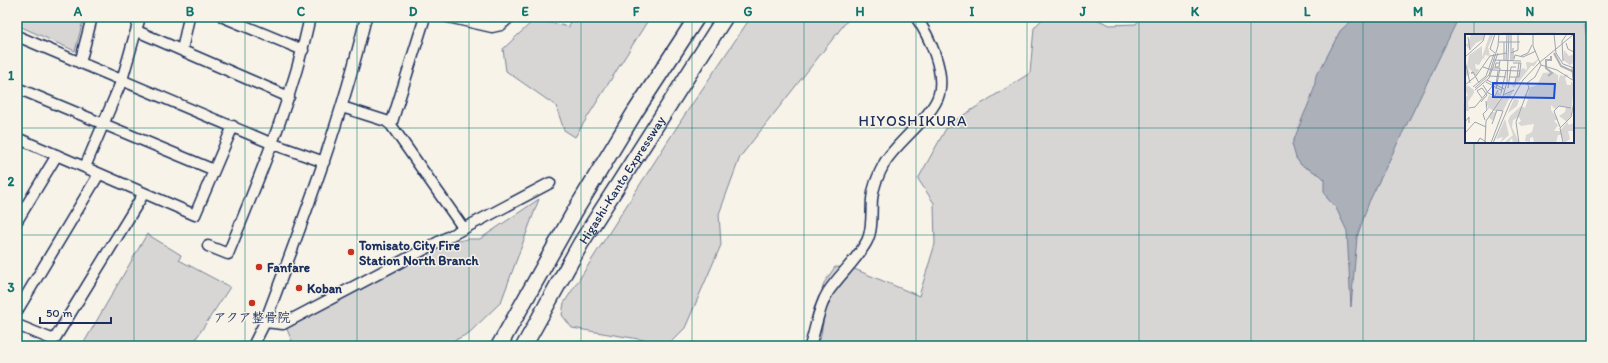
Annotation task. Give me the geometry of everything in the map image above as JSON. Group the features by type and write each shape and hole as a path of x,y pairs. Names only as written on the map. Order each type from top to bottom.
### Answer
{"highway":[{"name":"Higashi-Kanto Expressway","path":"499,346 575,211 635,112 697,17"},
{"name":"Higashi-Kanto Expressway","path":"524,346 581,243 725,17"}],"street":[{"path":"80,63 92,17"},
{"path":"85,167 122,80 140,17"},
{"path":"182,50 189,17"},
{"path":"223,17 303,50"},
{"path":"208,246 228,254 273,144 303,50 310,17"},
{"path":"253,346 266,322 324,162 342,107 366,17"},
{"path":"391,125 396,115 425,17"},
{"path":"448,17 472,19 492,27 501,25 510,17"},
{"path":"810,346 819,309 828,292 867,241 871,230 872,197 878,177 886,161 931,109 939,94 940,72 933,49 916,17"},
{"path":"137,31 289,97"},
{"path":"17,36 273,144 324,162"},
{"path":"17,88 214,170"},
{"path":"342,107 386,121 391,125 464,229"},
{"path":"17,138 195,215 233,126"},
{"path":"17,221 57,155"},
{"path":"17,311 99,174"},
{"path":"266,322 283,324 550,183"},
{"path":"17,325 54,340 144,193"}],"shaded area":[{"path":"17,17 84,17 75,51 17,25"},
{"path":"570,17 650,17 575,137 564,130 556,106 506,71 503,49 535,19 569,27"},
{"path":"751,17 853,17 846,22 740,157 719,214 721,245 685,328 669,344 572,328 562,315 564,303 684,116"},
{"path":"1044,17 1091,17 1110,25 1136,24 1141,17 1591,17 1591,346 819,346 824,317 819,303 824,283 835,267 852,268 919,296 935,244 934,203 918,179 948,125 1030,73 1034,28"},
{"path":"1355,17 1459,17 1369,202 1357,237 1351,307 1347,231 1336,208 1327,198 1324,191 1324,179 1320,175 1301,165 1296,158 1292,144 1311,98 1317,73 1340,31"},
{"path":"1584,17 1591,17 1591,53 1588,48"},
{"path":"539,199 501,302 469,333 444,346 294,346 286,327 438,246 467,239 480,239"},
{"path":"147,234 181,255 179,260 230,287 191,346 82,346"}],"place":[{"name":"Tomisato City Fire Station North Branch","path":"351,252"},
{"name":"Fanfare","path":"259,267"},
{"name":"Koban","path":"299,288"},
{"name":"アクア整骨院","path":"252,303"}],"district":[{"name":"HIYOSHIKURA","path":"913,121"}]}
